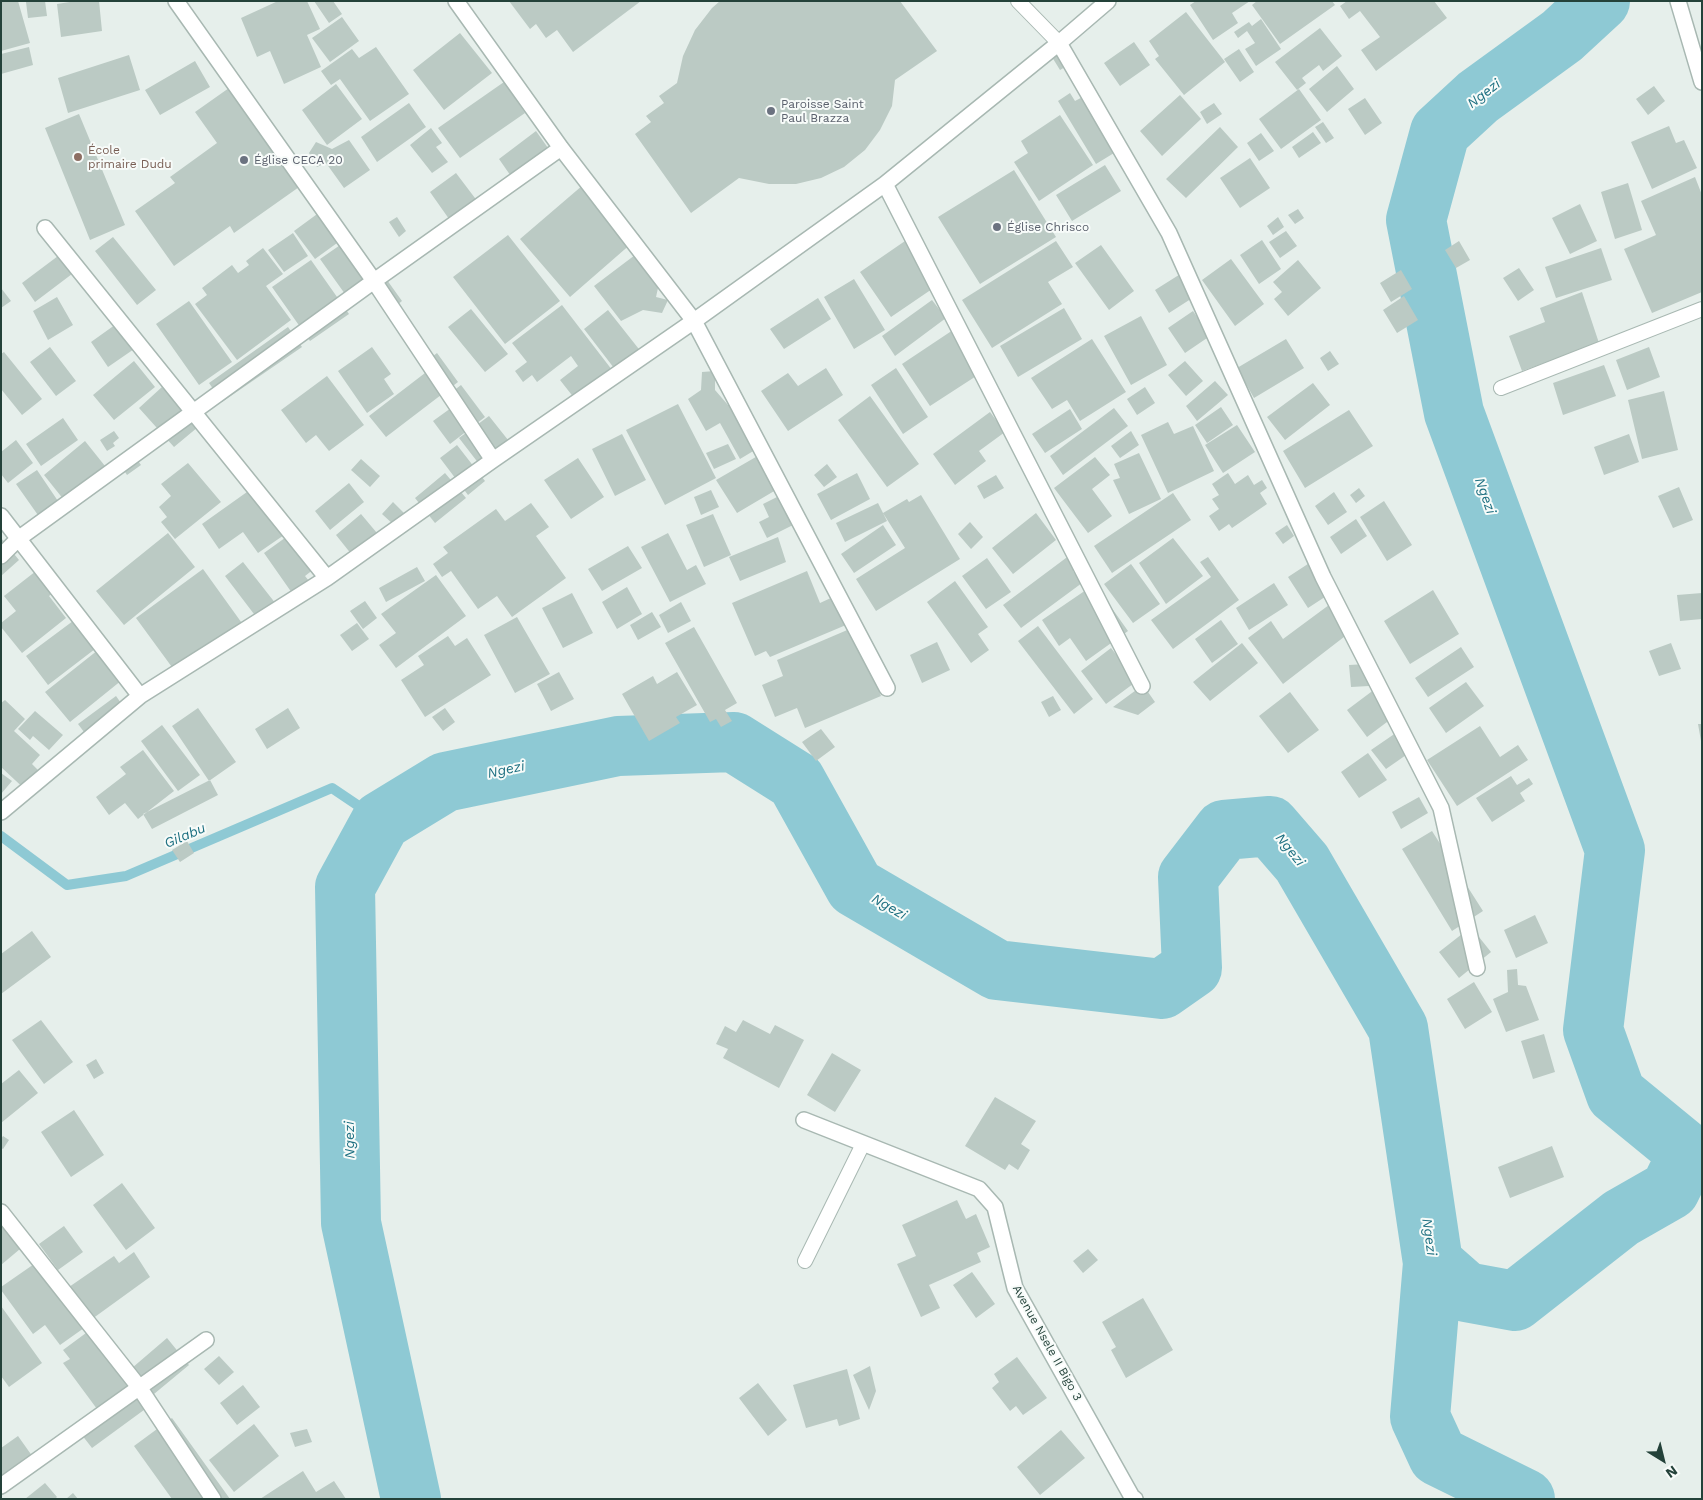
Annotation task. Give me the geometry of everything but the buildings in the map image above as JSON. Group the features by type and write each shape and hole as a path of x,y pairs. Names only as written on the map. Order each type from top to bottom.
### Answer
{"street":[{"path":"176,1 374,281 493,460"},
{"path":"456,1 561,148 694,320 887,688"},
{"path":"1,812 140,696 327,578 885,184 1108,1"},
{"path":"1678,1 1702,82"},
{"path":"1059,43 1169,233 1324,577 1441,808 1477,968"},
{"path":"1,556 18,539 561,148"},
{"path":"885,184 1142,686"},
{"path":"45,228 327,578"},
{"path":"1,516 140,696"},
{"name":"Avenue Nsele II Bigo 3","path":"804,1120 979,1190 995,1208 1015,1288 1133,1498"},
{"path":"1,1212 139,1387 213,1499"},
{"path":"1,1486 206,1340"}],"lane":[{"path":"1018,1 1059,43"},
{"path":"1502,388 1702,309"},
{"path":"805,1261 863,1144"}],"waterway":[{"name":"Ngezi","path":"1600,1 1562,36 1478,97 1440,132 1416,220 1454,413 1615,850 1593,1030 1616,1094 1688,1153 1702,1159"},
{"name":"Ngezi","path":"411,1499 351,1223 345,887 381,821 445,782 618,746 734,742 796,781 855,887 997,970 1162,989 1192,968 1188,877 1224,830 1270,826 1302,863 1398,1028 1433,1263 1420,1417 1438,1456 1525,1499"},
{"name":"Gilabu","path":"1,836 67,885 126,876 332,788 381,821"},
{"path":"1433,1263 1466,1292 1515,1301 1621,1218 1670,1190 1688,1153"}],"place":[{"name":"Paroisse Saint Paul Brazza","path":"771,111"},
{"name":"École primaire Dudu","path":"78,157"},
{"name":"Église CECA 20","path":"244,160"},
{"name":"Église Chrisco","path":"997,227"}]}
